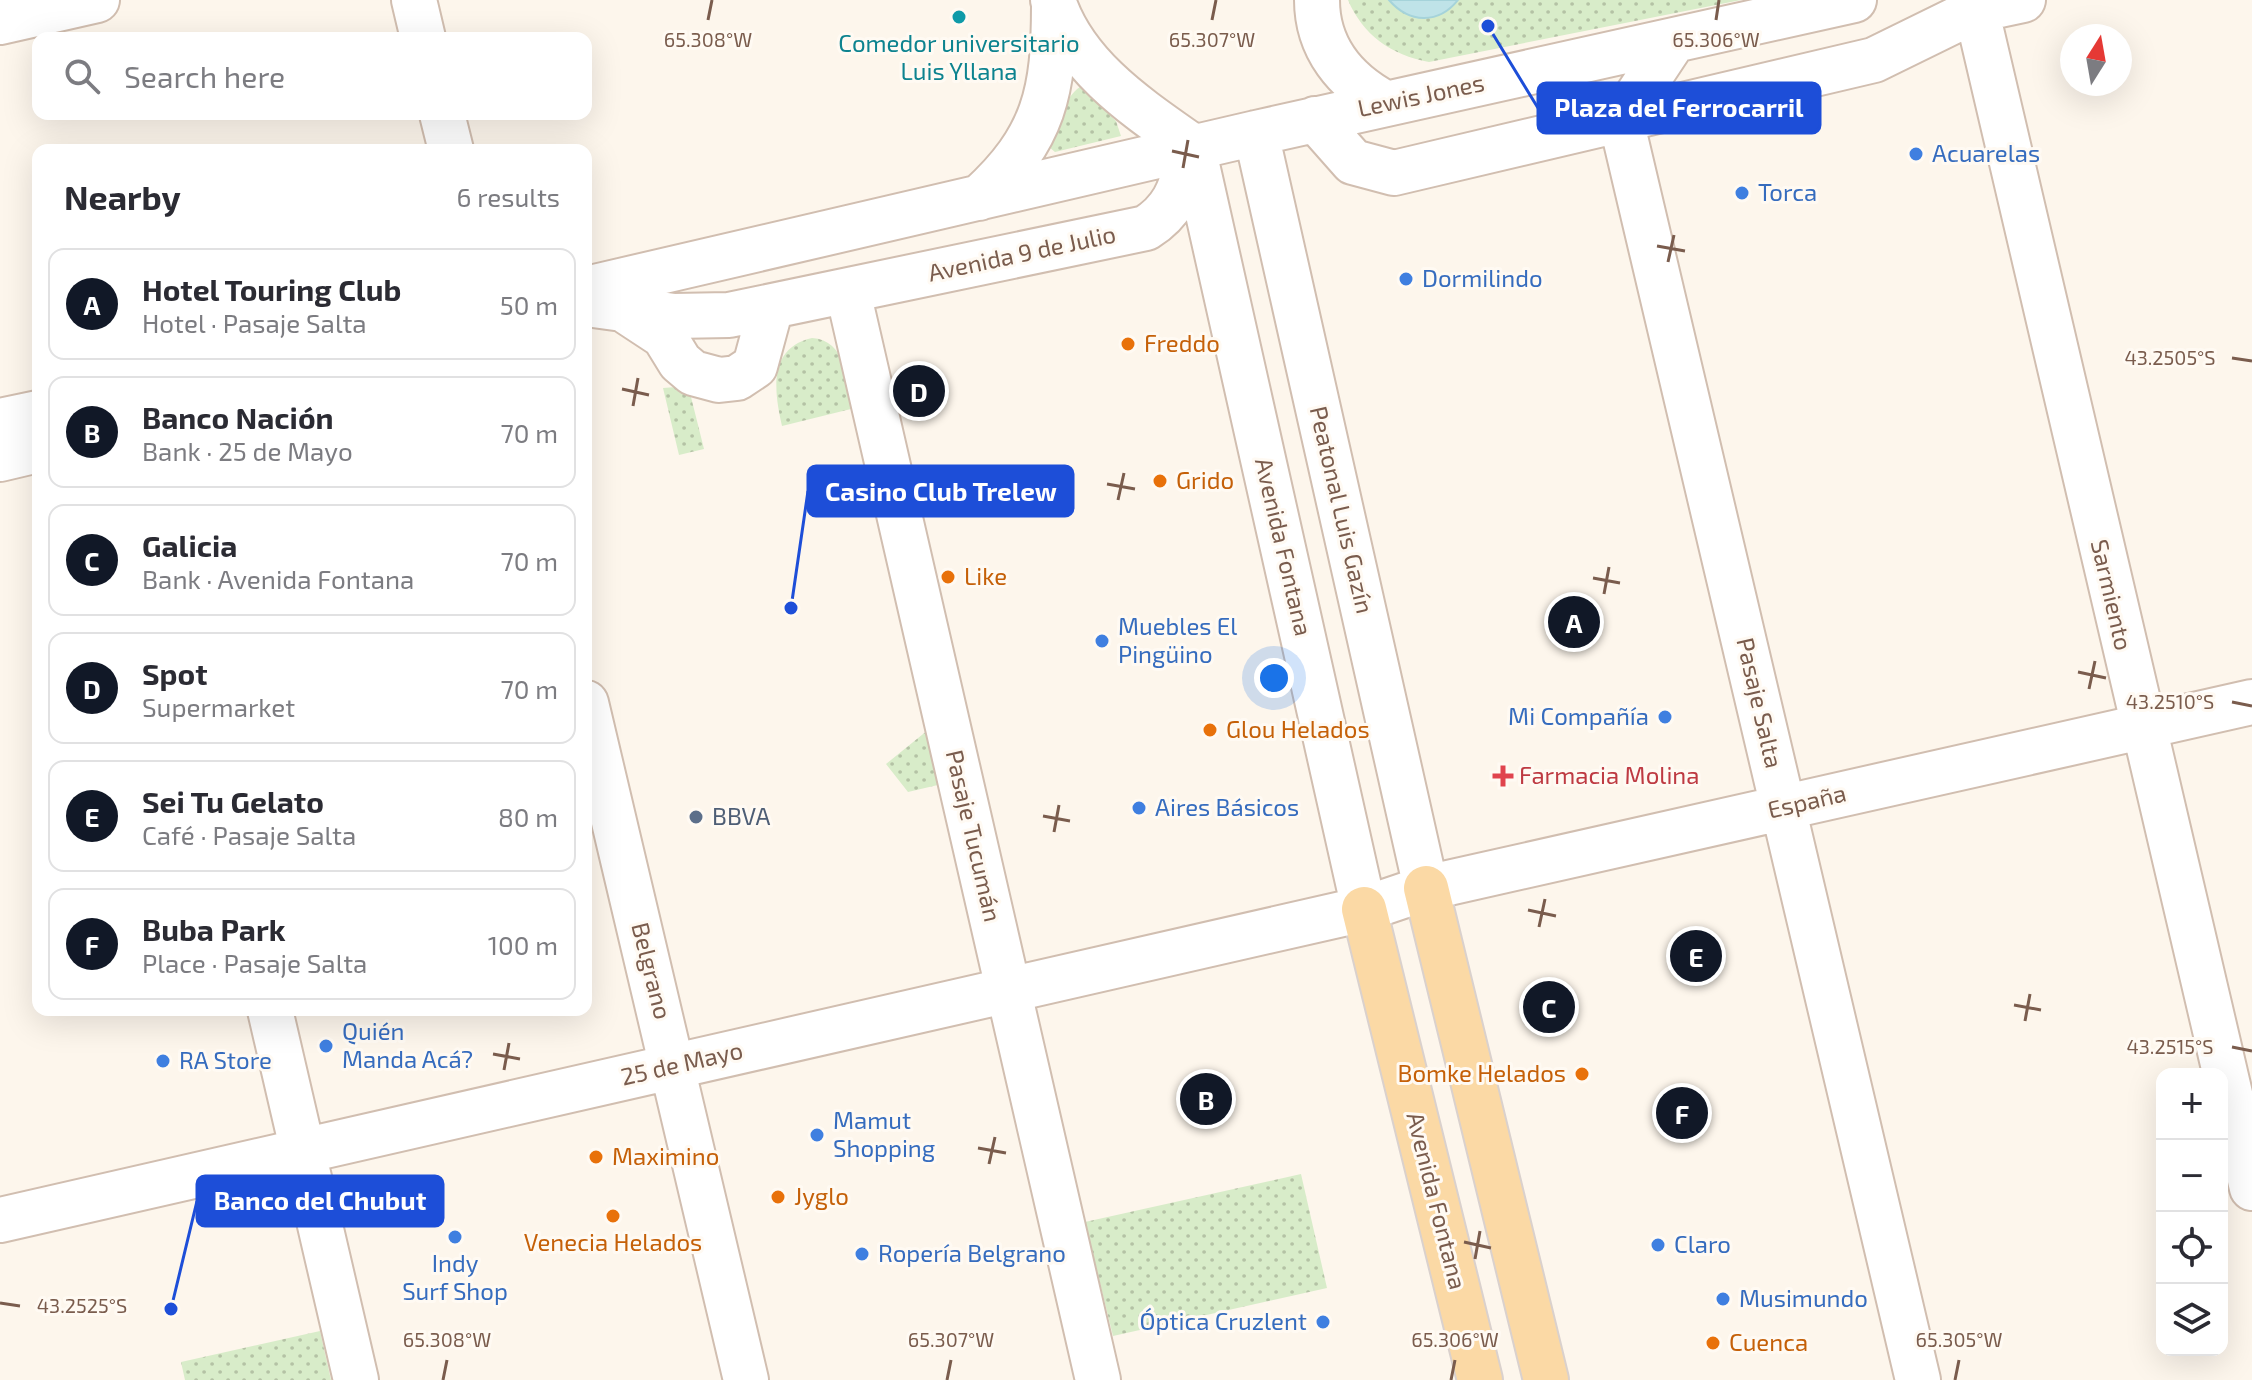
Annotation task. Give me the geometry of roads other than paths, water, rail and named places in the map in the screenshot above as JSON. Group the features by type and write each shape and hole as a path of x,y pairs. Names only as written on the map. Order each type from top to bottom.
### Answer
{"main road":[{"path":"1426,888 1546,1380"},
{"name":"Avenida Fontana","path":"1364,909 1480,1380"}],"street":[{"path":"0,22 97,0"},
{"path":"414,0 422,32"},
{"path":"1317,0 1326,41 1341,72 1360,90 1385,103"},
{"name":"Lewis Jones","path":"1193,147 1672,43 1854,0"},
{"name":"Lewis Jones","path":"1315,119 1353,162 1394,173 1874,60 1975,5 2023,0"},
{"path":"1054,2 1074,41 1103,77 1136,107 1193,147"},
{"path":"979,198 1009,171 1039,122 1052,63 1054,2"},
{"name":"Sarmiento","path":"1975,5 2252,1188"},
{"path":"1621,120 1672,43"},
{"path":"444,120 450,144"},
{"name":"Pasaje Salta","path":"1621,120 1918,1380"},
{"name":"Peatonal Luis Gazín","path":"1256,133 1426,888"},
{"path":"597,300 924,212 1193,147"},
{"name":"Avenida 9 de Julio","path":"597,300 702,317 771,307 1146,228 1166,215 1176,199 1193,147"},
{"name":"Avenida Fontana","path":"1193,147 1364,909"},
{"path":"863,288 924,212"},
{"name":"Pasaje Tucumán","path":"863,288 1008,990 1098,1380"},
{"path":"597,300 664,336 680,362 693,373 719,380 737,378 755,366 771,307"},
{"path":"0,421 32,414"},
{"path":"0,459 32,451"},
{"name":"España","path":"1364,909 1426,888 2252,702"},
{"name":"Belgrano","path":"592,728 746,1380"},
{"name":"25 de Mayo","path":"0,1220 1364,909"},
{"path":"271,1016 356,1380"}],"water":[{"path":"1389,0 1458,0 1442,14 1424,18 1405,13"}],"place":[{"name":"Comedor universitario Luis Yllana","path":"959,17"},
{"name":"Plaza del Ferrocarril","path":"1488,26"},
{"name":"Acuarelas","path":"1916,154"},
{"name":"Torca","path":"1742,193"},
{"name":"Dormilindo","path":"1406,279"},
{"name":"Freddo","path":"1128,344"},
{"name":"Spot","path":"919,391"},
{"name":"Grido","path":"1160,481"},
{"name":"Like","path":"948,577"},
{"name":"Casino Club Trelew","path":"791,608"},
{"name":"Hotel Touring Club","path":"1574,622"},
{"name":"Muebles El Pingüino","path":"1102,641"},
{"name":"Mi Compañía","path":"1665,717"},
{"name":"Glou Helados","path":"1210,730"},
{"name":"Farmacia Molina","path":"1503,776"},
{"name":"Aires Básicos","path":"1139,808"},
{"name":"BBVA","path":"696,817"},
{"name":"Sei Tu Gelato","path":"1696,956"},
{"name":"Galicia","path":"1549,1007"},
{"name":"Quién Manda Acá?","path":"326,1046"},
{"name":"RA Store","path":"163,1061"},
{"name":"Bomke Helados","path":"1582,1074"},
{"name":"Banco Nación","path":"1206,1099"},
{"name":"Buba Park","path":"1682,1113"},
{"name":"Mamut Shopping","path":"817,1135"},
{"name":"Maximino","path":"596,1157"},
{"name":"Jyglo","path":"778,1197"},
{"name":"Venecia Helados","path":"613,1216"},
{"name":"Indy Surf Shop","path":"455,1237"},
{"name":"Claro","path":"1658,1245"},
{"name":"Ropería Belgrano","path":"862,1254"},
{"name":"Musimundo","path":"1723,1299"},
{"name":"Banco del Chubut","path":"171,1309"},
{"name":"Óptica Cruzlent","path":"1323,1322"},
{"name":"Cuenca","path":"1713,1343"}]}
